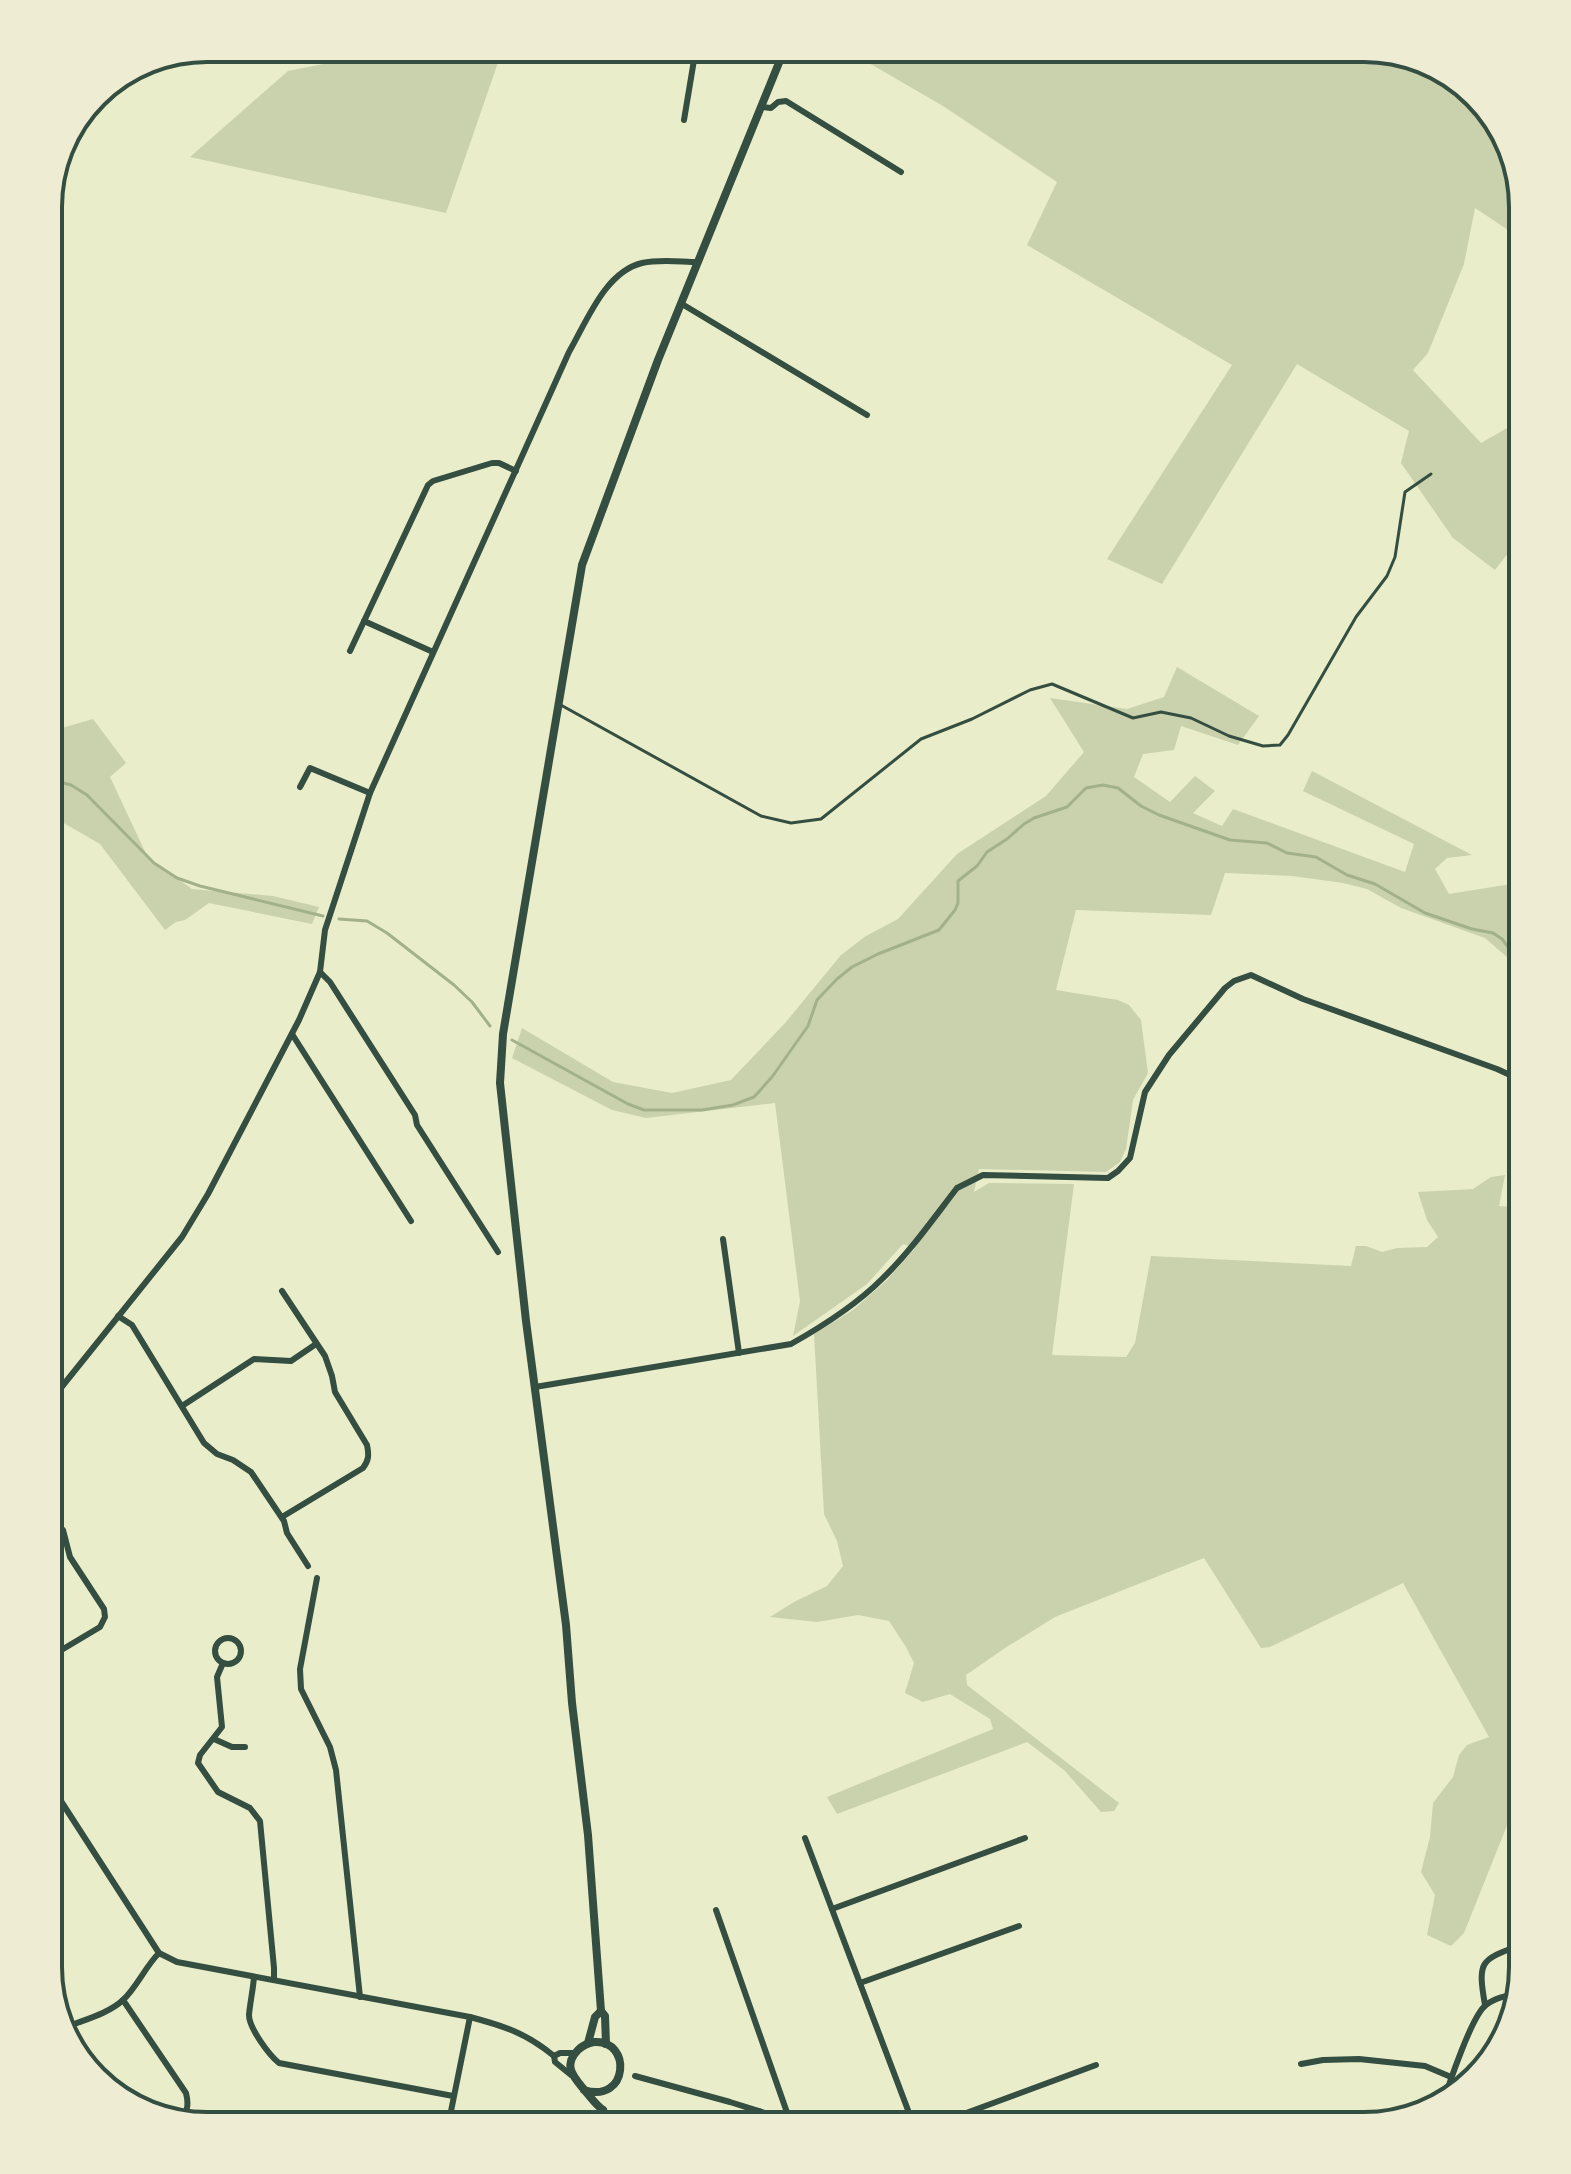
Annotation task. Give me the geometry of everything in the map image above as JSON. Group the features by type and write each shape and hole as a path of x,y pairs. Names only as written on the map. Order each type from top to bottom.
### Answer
{"main road":[{"path":"606,2044 566,1625 500,1083 503,1034 582,565 619,462 780,62"},
{"path":"588,2043 595,2017 601,2011"},
{"path":"588,2043 606,2044 617,2053 621,2066 618,2080 598,2107 572,2076 572,2061 575,2053 588,2043"},
{"path":"584,2090 606,2100"},
{"path":"606,2100 606,2112"}],"street":[{"path":"684,120 694,62"},
{"path":"762,107 771,108 778,102 786,101 901,172"},
{"path":"62,1386 182,1237 292,1034 320,972 325,930 370,793 569,352 607,285 627,268 645,262 698,262"},
{"path":"682,304 867,415"},
{"path":"350,651 424,490 433,481 488,464 499,463 516,471"},
{"path":"364,621 433,652"},
{"path":"300,787 310,768 370,793"},
{"path":"320,972 356,1022 498,1252"},
{"path":"535,1387 791,1344 866,1294 897,1263 957,1188 965,1183 983,1175 1108,1178 1130,1158 1145,1092 1151,1080 1225,988 1251,975 1303,999 1509,1075"},
{"path":"292,1034 411,1221"},
{"path":"723,1239 739,1353"},
{"path":"282,1291 329,1366 335,1392 367,1445 368,1461 363,1468 282,1517"},
{"path":"118,1316 132,1325 209,1448 251,1472 282,1517 287,1533 308,1566"},
{"path":"182,1406 254,1359 288,1362 316,1344"},
{"path":"62,1650 100,1627 105,1617 104,1609 70,1557 63,1530"},
{"path":"317,1578 300,1669 301,1689 330,1747 336,1770 360,1997"},
{"path":"224,1639 233,1640 239,1646 240,1654 231,1663 223,1663 215,1653 217,1644 224,1639"},
{"path":"223,1663 217,1677 223,1722 220,1731 200,1755 198,1763 218,1792 250,1808 260,1821 274,1980"},
{"path":"214,1739 232,1747 245,1747"},
{"path":"62,1803 159,1953 177,1962 470,2017 517,2031 534,2040 572,2076"},
{"path":"805,1838 909,2112"},
{"path":"832,1909 1025,1838"},
{"path":"716,1910 787,2112"},
{"path":"860,1983 1019,1926"},
{"path":"1485,2005 1480,1978 1484,1962 1509,1949"},
{"path":"73,2024 123,2000 159,1953"},
{"path":"254,1977 250,2024 279,2063 453,2096"},
{"path":"1449,2084 1476,2018 1485,2005 1506,1995"},
{"path":"123,2000 186,2093 189,2103 187,2110"},
{"path":"450,2112 470,2017"},
{"path":"554,2056 575,2053"},
{"path":"1301,2064 1359,2059 1425,2066 1451,2077"},
{"path":"969,2112 1096,2065"},
{"path":"621,2066 635,2076 762,2112"},
{"path":"618,2080 635,2076"}],"lane":[{"path":"559,704 761,816 791,823 821,819 921,739 972,719 1030,690 1052,684 1133,718 1161,712 1191,718 1229,736 1263,746 1280,745 1356,617 1387,576 1395,557 1405,492 1431,474"}],"green space":[{"path":"333,62 498,62 446,213 190,157 288,71"},
{"path":"867,62 1374,62 1411,70 1437,81 1467,104 1490,134 1504,169 1508,188 1509,231 1475,208 1464,264 1428,353 1413,370 1481,443 1509,427 1509,552 1495,570 1453,538 1401,463 1409,431 1297,364 1162,584 1107,559 1232,365 1027,245 1057,182 943,106"},
{"path":"1177,667 1259,716 1238,745 1181,726 1174,750 1143,754 1134,777 1170,802 1195,776 1215,791 1193,813 1222,826 1233,809 1405,872 1414,844 1303,791 1312,771 1472,855 1447,858 1435,869 1449,894 1509,884 1509,959 1485,938 1401,908 1367,889 1292,876 1225,873 1211,915 1076,910 1056,990 1118,1000 1129,1005 1141,1020 1148,1073 1133,1100 1126,1149 1120,1162 1106,1172 979,1169 974,1192 989,1183 1074,1184 1052,1355 1126,1357 1135,1343 1151,1256 1351,1266 1356,1246 1382,1252 1427,1247 1438,1237 1427,1220 1418,1192 1473,1189 1491,1177 1505,1175 1499,1206 1509,1207 1509,1820 1464,1933 1451,1946 1427,1935 1435,1895 1421,1872 1430,1837 1433,1803 1453,1777 1459,1755 1467,1745 1489,1737 1403,1583 1270,1647 1261,1648 1204,1558 1055,1617 966,1675 967,1685 1119,1803 1114,1811 1101,1812 1064,1770 1027,1742 837,1814 827,1797 993,1729 990,1719 950,1694 923,1702 905,1693 914,1663 889,1621 858,1615 817,1622 770,1617 827,1586 843,1566 837,1541 824,1514 814,1334 853,1310 887,1280 915,1248 903,1244 867,1284 793,1336 800,1301 775,1103 646,1118 612,1110 512,1058 522,1028 613,1082 672,1093 731,1080 786,1022 841,955 866,936 898,919 957,854 1046,796 1084,752 1050,698 1127,709 1164,697"},
{"path":"93,719 126,763 110,777 148,858 192,889 273,896 319,907 312,924 209,903 165,930 100,844 62,822 62,728"}],"waterway":[{"path":"62,783 87,795 154,863 177,878 323,916"},
{"path":"512,1040 644,1110 702,1110 733,1105 754,1097 808,1026 817,1000 837,979 852,967 878,954 939,930 958,903 958,881 977,866 987,852 1034,818 1067,807 1086,788 1103,785 1118,788 1159,815 1230,840 1267,843 1287,853 1316,857 1347,875 1375,884 1425,913 1493,933 1509,948"},
{"path":"339,919 367,921 387,933 454,985 490,1026"}]}
